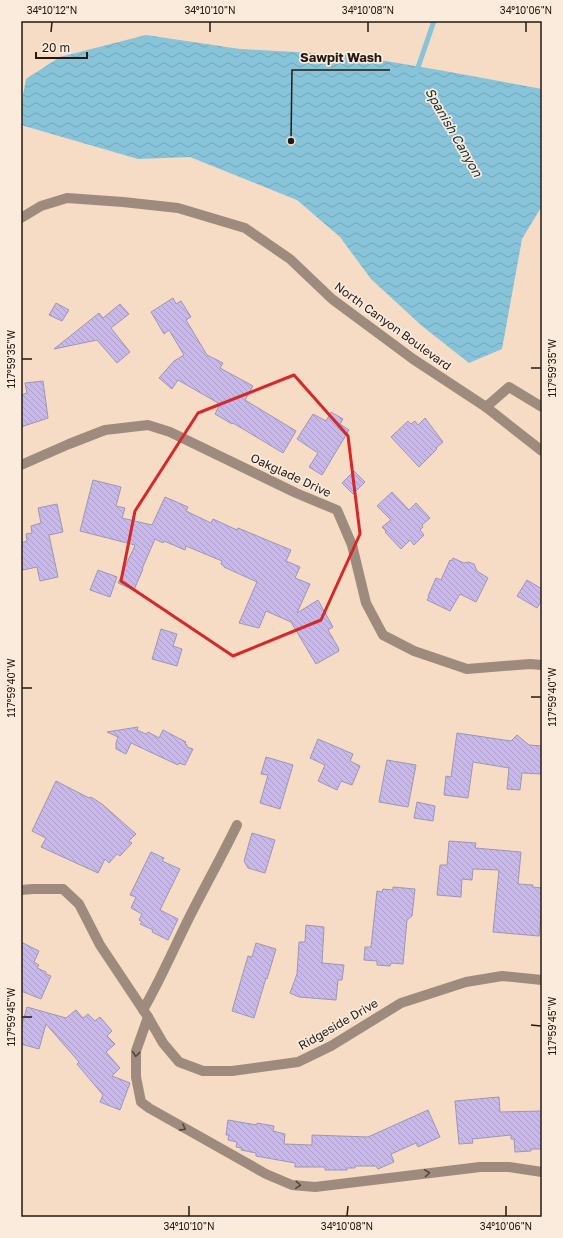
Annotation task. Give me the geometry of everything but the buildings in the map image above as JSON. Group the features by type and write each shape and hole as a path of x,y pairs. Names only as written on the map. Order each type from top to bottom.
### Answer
{"street":[{"name":"North Canyon Boulevard","path":"21,218 41,206 67,198 178,208 245,228 290,259 332,299 413,359 486,407 542,451"},
{"path":"486,407 508,387 542,407"},
{"name":"Oakglade Drive","path":"21,465 68,444 105,430 148,425 170,432 296,493 337,510 352,545 366,603 383,635 414,651 467,669 530,664 542,665"},
{"path":"236,825 145,1013 136,1051 136,1077 141,1102 149,1108 266,1174 292,1185 315,1187 480,1167 509,1167 542,1172"},
{"name":"Ridgeside Drive","path":"21,890 63,889 79,904 100,945 163,1043 179,1062 203,1071 232,1071 298,1062 331,1046 401,1003 466,982 502,976 542,980"}],"highlighted area":[{"path":"294,375 348,436 360,534 321,620 233,656 121,581 135,511 198,413"}],"water":[{"path":"146,35 240,49 350,55 542,89 542,206 522,239 502,349 469,363 422,326 371,279 340,237 297,200 190,157 138,159 21,125 21,106 26,79 60,57"}],"waterway":[{"name":"Spanish Canyon","path":"416,73 434,21"}],"place":[{"name":"Sawpit Wash","path":"291,141"}]}
